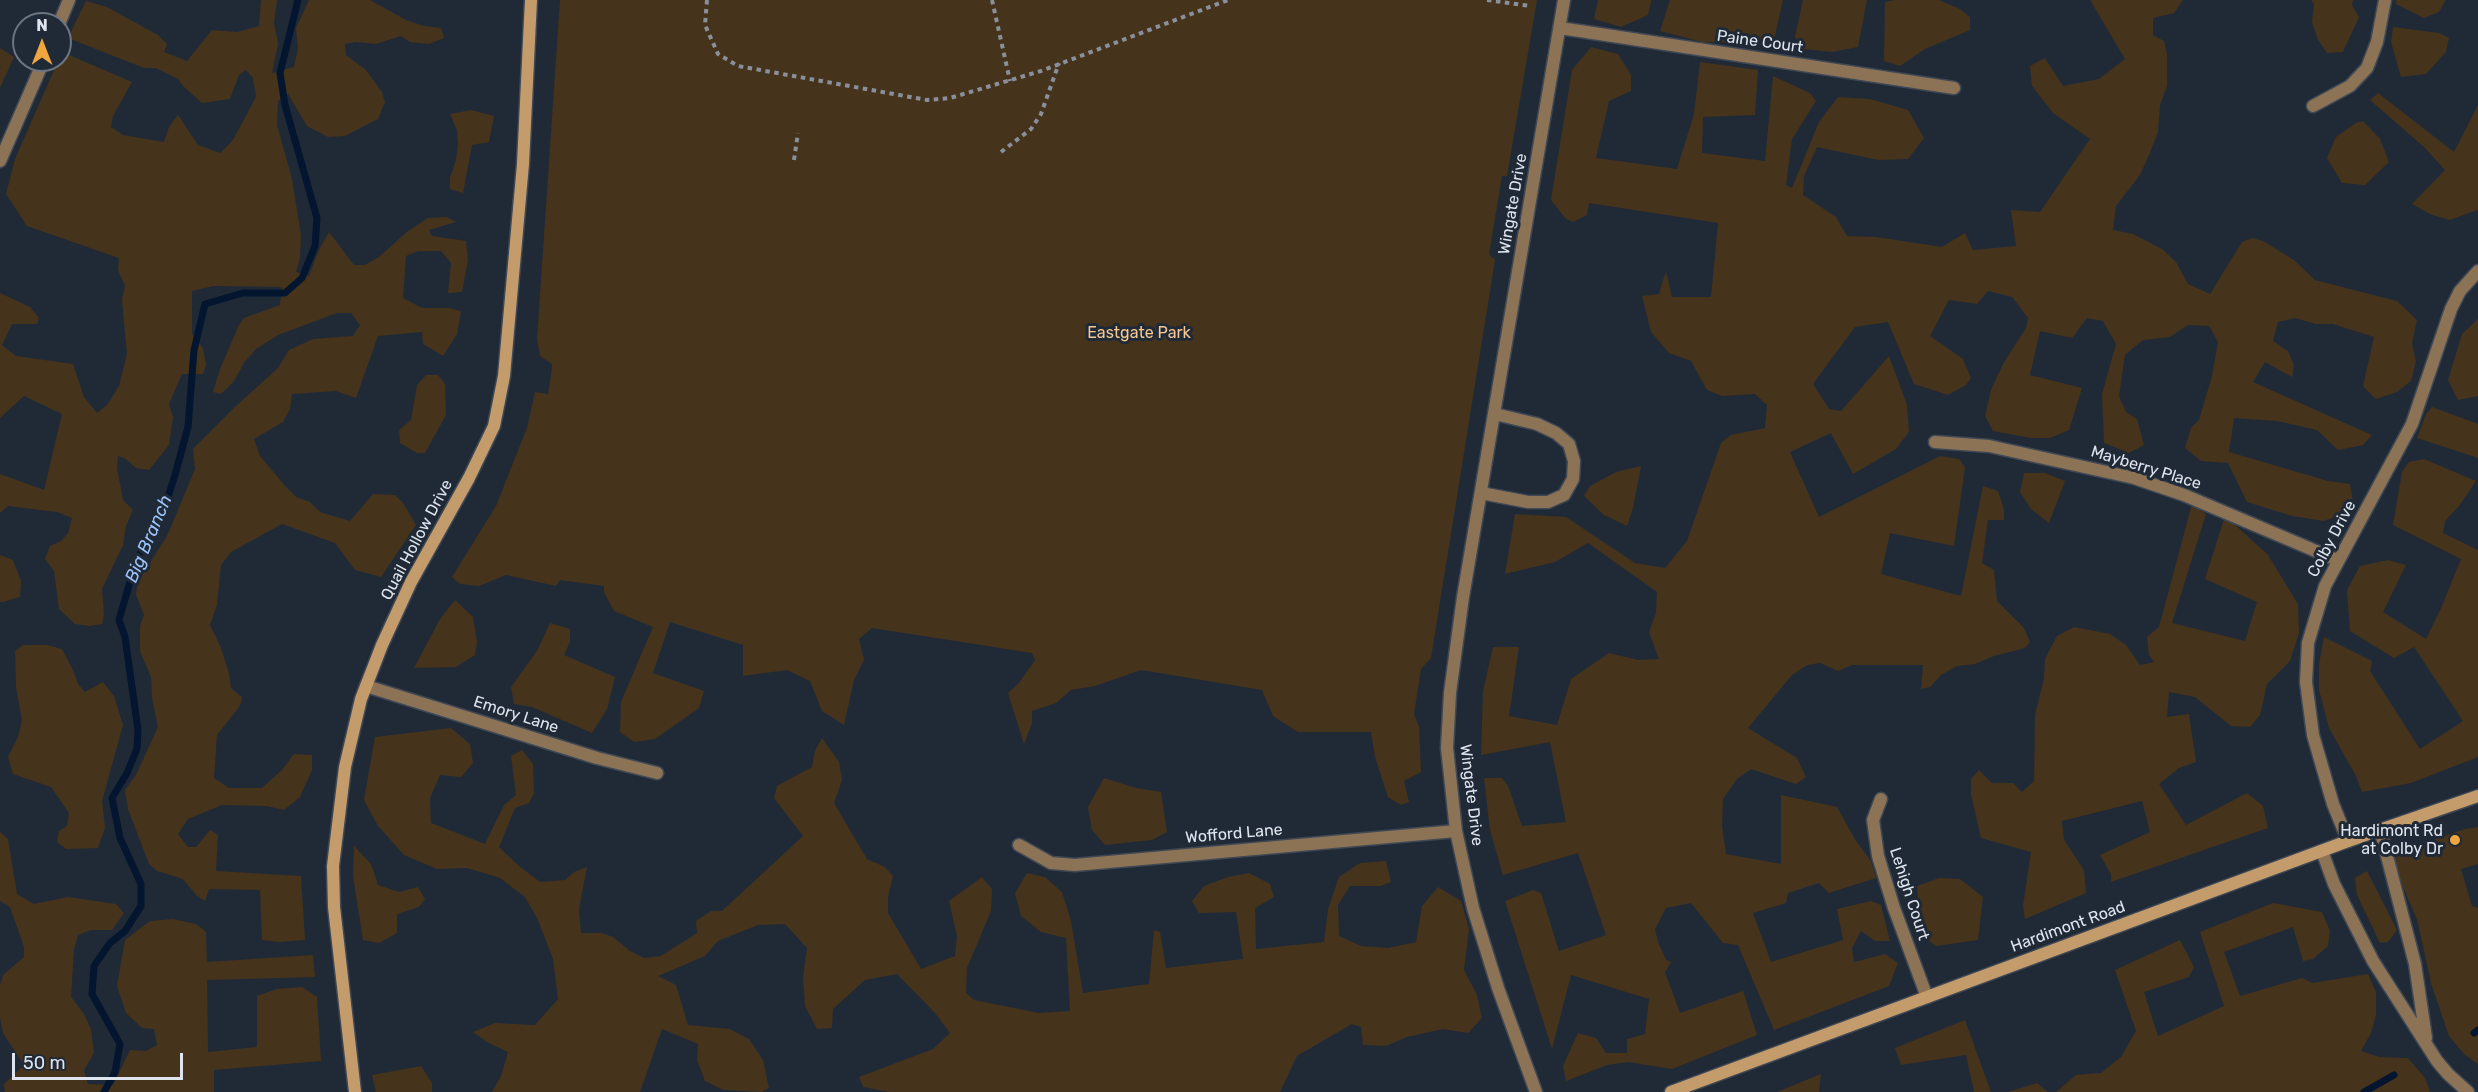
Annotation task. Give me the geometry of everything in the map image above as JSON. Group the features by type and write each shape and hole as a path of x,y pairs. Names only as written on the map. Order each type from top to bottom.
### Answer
{"street":[{"name":"Quail Hollow Drive","path":"355,1092 338,955 333,866 345,766 366,686 382,645 411,582 469,478 494,426 504,376 522,175 531,0"},
{"name":"Wingate Drive","path":"1536,1092 1498,988 1473,908 1456,831 1447,747 1450,693 1463,597 1564,0"},
{"path":"2313,106 2350,86 2367,68 2377,42 2385,0"},
{"name":"Paine Court","path":"1560,28 1954,88"},
{"path":"0,161 39,72"},
{"name":"Colby Drive","path":"2348,841 2333,804 2313,735 2306,682 2308,644 2315,613 2337,560 2386,475 2412,424 2451,309 2460,291 2478,271"},
{"path":"1481,493 1528,502 1548,502 1564,495 1573,479 1574,460 1569,444 1556,433 1537,424 1495,414"},
{"name":"Mayberry Place","path":"1935,442 1989,446 2134,478 2184,495 2337,560"},
{"name":"Emory Lane","path":"366,686 597,758 657,773"},
{"name":"Hardimont Road","path":"1671,1092 2348,841 2478,796"},
{"name":"Lehigh Court","path":"1881,799 1873,820 1878,856 1894,908 1928,997"},
{"path":"2380,830 2415,964 2427,1042"},
{"name":"Wofford Lane","path":"1019,845 1052,863 1075,865 1456,831"},
{"path":"2322,851 2334,884 2373,961 2448,1074 2468,1092"}],"path":[{"path":"707,0 705,25 718,54 738,66 927,100 950,98 1010,81 1228,0"},
{"path":"992,0 1010,81"},
{"path":"1487,0 1530,6"},
{"path":"1001,152 1031,129 1041,114 1059,63"},
{"path":"847,91 853,86"},
{"path":"794,160 798,133"}],"green space":[{"path":"261,0 277,0 274,23 278,44 272,73 294,67 298,48 296,28 309,0 370,0 406,20 424,26 441,28 444,38 429,44 410,42 401,36 376,44 356,42 345,44 346,55 366,70 382,92 385,102 378,119 345,136 328,137 307,126 288,94 278,101 277,125 292,179 301,235 300,258 296,272 309,276 329,232 354,265 365,265 379,257 408,231 428,218 447,217 456,222 429,230 432,236 466,241 468,260 462,292 448,293 451,263 441,251 418,251 406,256 403,298 422,308 448,308 461,311 457,334 443,356 423,344 422,332 378,336 356,398 336,391 292,394 290,409 283,422 254,439 260,456 287,488 296,497 310,502 320,512 350,521 373,494 395,495 403,503 416,525 381,577 355,570 335,543 282,524 231,552 221,565 217,605 210,625 221,648 231,688 242,697 240,706 217,735 214,778 229,788 262,788 282,770 294,754 312,755 312,770 300,797 284,810 267,806 222,805 188,819 178,834 188,847 196,847 210,830 218,835 216,871 301,876 305,940 280,942 262,940 260,890 209,889 205,901 197,896 183,879 157,871 149,864 128,809 125,790 136,775 158,727 151,677 140,651 140,626 144,615 136,594 138,582 168,534 195,469 193,449 278,368 289,350 313,339 353,336 360,325 351,313 337,313 278,335 256,349 244,363 234,381 221,394 213,392 239,325 244,318 280,305 282,287 213,286 192,291 192,334 203,348 206,365 203,374 182,374 169,404 173,417 169,445 149,470 136,468 126,459 118,456 117,468 123,500 133,510 126,526 123,545 102,589 104,615 102,624 89,626 75,624 59,609 54,571 45,559 50,546 61,541 68,533 72,518 57,512 8,506 0,513 0,474 44,490 62,414 24,396 0,418 0,293 30,307 39,318 37,324 12,324 2,345 16,356 73,364 84,397 97,413 107,405 119,386 127,354 122,300 125,286 118,270 119,258 27,226 6,194 15,159 53,72 72,72 72,56 132,82 113,116 111,127 123,135 164,142 169,127 178,115 198,145 220,153 233,140 256,97 253,78 246,70 239,75 230,99 202,103 178,79 156,68 144,68 72,40 72,30 86,1 107,7 158,35 167,44 164,52 187,61 212,30 237,32 259,26"},
{"name":"Eastgate Park","path":"560,0 1537,0 1507,176 1502,176 1489,254 1495,260 1431,658 1421,669 1414,714 1419,727 1421,772 1404,781 1409,802 1401,805 1388,797 1375,757 1371,732 1298,732 1273,716 1262,690 1141,670 1095,686 1071,690 1056,703 1032,711 1032,723 1024,744 1008,693 1019,683 1035,660 1032,653 872,628 859,639 864,660 854,680 844,725 822,711 810,681 787,670 743,676 743,645 670,622 653,673 704,691 699,708 655,739 634,742 620,732 621,702 653,627 614,611 604,592 604,586 560,580 556,586 506,575 479,586 460,584 452,577 496,506 527,428 535,392 548,394 552,364 540,356 537,339"},
{"path":"1598,0 1651,0 1651,2 1648,15 1621,27 1594,19"},
{"path":"1670,0 1783,0 1774,40 1751,43 1702,42 1660,31"},
{"path":"1803,0 1867,0 1858,47 1832,52 1803,49 1795,37"},
{"path":"1939,0 1960,9 1970,17 1970,30 1925,49 1900,66 1884,61 1885,2"},
{"path":"2090,0 2183,0 2174,13 2153,18 2153,35 2164,41 2167,54 2167,86 2160,105 2158,132 2140,175 2116,206 2113,230 2133,234 2162,249 2176,262 2188,284 2210,294 2242,242 2252,238 2263,241 2294,260 2315,280 2397,301 2417,320 2412,344 2416,361 2411,381 2397,392 2376,399 2363,386 2374,337 2333,324 2316,324 2295,318 2278,322 2273,341 2288,351 2294,365 2292,377 2265,362 2253,382 2372,435 2363,445 2338,450 2317,430 2277,421 2234,418 2229,452 2328,481 2350,484 2354,509 2324,521 2292,516 2247,502 2228,463 2201,461 2185,448 2191,428 2199,420 2212,376 2218,342 2209,326 2188,325 2170,337 2143,340 2125,355 2119,396 2126,412 2137,419 2144,445 2129,453 2104,443 2102,394 2116,344 2103,321 2087,318 2072,338 2040,331 2030,375 2082,388 2069,430 2050,438 2031,438 1993,431 1985,416 1991,390 2003,364 2026,328 2028,318 2012,297 1988,291 1977,304 1949,300 1930,336 1963,359 1971,378 1966,385 1948,395 1914,384 1888,322 1855,327 1813,384 1829,409 1841,411 1889,356 1907,405 1909,432 1896,449 1853,474 1831,433 1790,452 1819,517 1940,456 1959,459 1965,467 1954,546 1890,533 1881,574 1961,596 1983,486 1998,491 2004,509 2004,520 1988,520 1982,563 1994,570 1997,601 2024,628 2030,642 2025,648 1994,656 1975,664 1957,666 1941,675 1930,687 1921,689 1923,665 1852,665 1838,671 1820,663 1807,665 1792,675 1748,728 1797,758 1806,777 1796,784 1751,769 1737,779 1723,799 1722,826 1726,854 1781,864 1781,795 1837,807 1856,841 1871,861 1876,878 1829,893 1819,883 1788,893 1786,903 1753,913 1771,962 1843,940 1837,909 1871,901 1881,905 1890,941 1875,941 1861,931 1852,948 1854,962 1885,954 1898,963 1889,986 1774,1030 1738,945 1723,943 1691,903 1666,908 1655,929 1666,960 1671,962 1665,972 1680,1013 1743,991 1757,1035 1672,1069 1628,1062 1607,1065 1566,1081 1563,1066 1578,1033 1596,1038 1606,1053 1627,1053 1627,1039 1645,1034 1649,999 1571,975 1552,1049 1505,901 1533,890 1541,893 1559,951 1606,935 1578,853 1503,875 1490,830 1484,778 1502,778 1508,786 1522,826 1566,822 1550,742 1481,755 1483,691 1493,647 1519,647 1509,716 1557,725 1571,679 1609,653 1638,660 1659,659 1649,632 1656,613 1657,592 1588,543 1555,562 1505,574 1515,514 1566,517 1635,563 1665,568 1687,541 1721,443 1731,435 1765,428 1767,405 1755,394 1722,396 1707,390 1691,361 1669,353 1651,332 1642,296 1659,294 1666,271 1672,297 1711,297 1718,223 1589,203 1587,215 1573,222 1566,219 1551,200 1572,70 1591,47 1618,54 1631,75 1631,91 1609,101 1596,158 1677,169 1694,114 1700,62 1758,70 1755,115 1703,117 1702,153 1765,161 1773,76 1810,93 1816,101 1792,139 1786,185 1792,188 1819,122 1838,97 1870,99 1908,110 1924,138 1908,159 1878,160 1817,147 1804,176 1803,195 1836,217 1847,236 1876,237 1942,247 1965,233 1973,250 2016,246 2011,210 2040,212 2090,139 2053,113 2032,86 2030,66 2045,58 2063,86 2099,79 2125,59"},
{"path":"2311,0 2353,0 2352,5 2359,17 2343,52 2327,53 2318,40 2312,22 2314,4"},
{"path":"2396,0 2446,0 2439,12 2424,18 2396,4"},
{"path":"2393,27 2439,33 2449,38 2446,52 2426,74 2401,77 2391,42"},
{"path":"0,48 12,56 12,61 0,88"},
{"path":"2378,93 2454,152 2478,105 2478,212 2477,210 2450,220 2432,215 2412,204 2445,170 2425,148 2370,100"},
{"path":"471,110 494,116 489,142 472,145 463,193 450,189 450,178 458,144 457,130 450,114"},
{"path":"2363,121 2380,139 2389,162 2365,185 2342,183 2327,158 2336,137 2356,123"},
{"path":"2478,319 2478,396 2458,400 2448,380 2462,334"},
{"path":"426,375 438,375 445,384 446,415 425,453 417,453 400,443 399,430 411,420 417,385"},
{"path":"2432,407 2478,424 2478,458 2417,438 2426,414"},
{"path":"2424,459 2476,481 2459,506 2445,521 2443,533 2478,550 2478,757 2411,783 2362,792 2356,776 2329,728 2319,690 2319,664 2324,637 2372,661 2370,671 2420,749 2463,721 2414,647 2394,658 2350,631 2347,590 2360,566 2388,560 2406,565 2383,612 2426,639 2442,606 2461,559 2393,525 2402,472 2409,462"},
{"path":"1641,466 1627,526 1604,515 1584,496 1590,486 1616,472"},
{"path":"2024,473 2045,473 2065,481 2049,523 2031,509 2020,492"},
{"path":"2192,504 2206,514 2172,623 2245,641 2257,602 2205,579 2224,519 2232,522 2268,555 2298,604 2299,633 2290,661 2267,684 2260,715 2250,727 2231,726 2195,697 2169,692 2167,717 2189,714 2196,762 2179,768 2159,784 2186,825 2247,793 2263,806 2268,828 2111,882 2111,874 2100,855 2150,832 2142,801 2062,821 2064,840 2084,870 2086,893 2025,919 2023,906 2031,852 1981,838 1971,794 1971,779 1979,770 1992,783 2013,783 2022,792 2034,781 2035,715 2044,679 2045,659 2057,636 2074,627 2110,634 2126,645 2140,665 2154,662 2149,655 2147,637 2159,627"},
{"path":"0,555 13,560 21,581 20,597 3,602 0,602"},
{"path":"455,600 473,617 477,642 475,655 456,667 414,668 440,619"},
{"path":"550,623 570,629 570,642 564,655 615,677 607,709 592,733 532,707 514,704 511,687 537,651"},
{"path":"23,645 47,645 62,649 78,684 85,692 103,682 114,696 123,725 102,801 105,828 98,848 66,849 57,842 59,831 67,826 69,813 51,787 13,774 8,757 18,737 22,720 16,687 15,651"},
{"path":"451,728 470,744 473,763 461,777 440,775 430,798 431,823 485,844 504,805 516,795 511,756 522,750 533,764 534,793 529,803 515,808 499,847 540,882 565,880 574,872 587,867 579,909 581,933 602,933 613,937 630,951 644,958 661,956 697,933 696,921 711,911 722,911 803,836 774,798 777,786 812,767 815,751 822,738 839,762 842,780 834,803 867,859 885,867 893,876 888,897 888,913 921,969 955,956 957,936 949,901 982,877 992,889 991,911 967,968 966,993 974,1000 1039,1013 1070,1011 1066,938 1041,932 1021,916 1015,893 1027,873 1045,877 1062,892 1071,921 1083,993 1149,984 1154,930 1160,932 1166,968 1243,959 1236,912 1199,913 1192,901 1204,886 1228,877 1249,873 1270,884 1274,897 1255,908 1256,949 1324,942 1328,909 1339,877 1360,863 1386,861 1391,882 1381,886 1350,886 1338,905 1339,936 1361,946 1388,948 1416,942 1422,906 1438,887 1461,901 1469,929 1464,970 1477,995 1482,1018 1468,1033 1443,1029 1407,1037 1386,1046 1363,1045 1361,1027 1352,1024 1297,1056 1280,1092 889,1092 863,1087 859,1077 933,1049 950,1033 935,1013 897,974 865,980 833,1009 832,1028 817,1029 805,1006 803,978 807,948 785,924 758,925 718,941 705,956 658,976 676,985 688,1025 730,1029 749,1039 763,1060 769,1088 762,1092 723,1090 705,1081 697,1060 698,1044 662,1029 640,1092 492,1092 501,1076 508,1052 473,1032 495,1023 535,1025 558,999 553,959 538,920 525,897 500,878 467,868 437,869 404,855 378,826 364,800 375,737"},
{"path":"1104,778 1136,788 1161,792 1167,832 1152,840 1105,845 1092,830 1088,807"},
{"path":"2478,827 2478,864 2461,869 2472,906 2478,908 2478,1064 2464,1054 2449,1036 2431,983 2417,919 2391,860 2398,852 2465,829"},
{"path":"0,832 8,839 17,894 34,904 68,897 116,904 124,913 112,930 91,930 78,935 74,949 71,997 84,1014 91,1029 94,1053 84,1070 88,1084 113,1085 130,1050 146,1051 157,1045 154,1029 142,1028 126,1013 117,986 125,940 150,921 173,919 196,924 206,932 207,962 313,955 315,977 207,980 208,1052 257,1047 257,996 277,989 302,987 317,997 321,1061 214,1070 214,1092 5,1092 4,1084 24,1065 3,1033 0,1018 0,985 3,975 24,957 24,947 10,907 0,901"},
{"path":"354,846 371,864 378,885 399,892 418,887 425,899 419,907 397,914 397,933 379,943 363,940 353,876"},
{"path":"2367,871 2397,930 2388,942 2380,943 2357,895 2355,878"},
{"path":"1939,878 1960,879 1983,897 1978,940 1936,946 1926,939 1919,913 1917,886"},
{"path":"2273,903 2322,912 2330,931 2328,946 2313,959 2303,961 2293,927 2224,952 2240,996 2302,978 2312,983 2368,974 2376,992 2376,1015 2371,1033 2361,1051 2379,1057 2408,1058 2425,1078 2430,1092 2056,1092 2076,1075 2101,1073 2121,1057 2136,1031 2115,970 2180,940 2194,967 2189,977 2144,992 2158,1036 2224,1006 2200,932"},
{"path":"1965,1020 1991,1092 1974,1092 1966,1055 1901,1065 1895,1048"},
{"path":"421,1066 432,1083 432,1092 376,1092 372,1075"},
{"path":"1821,1074 1819,1092 1777,1092"},
{"path":"2037,1083 2048,1092 2008,1092"}],"waterway":[{"name":"Big Branch","path":"104,1092 115,1072 120,1044 92,994 94,966 110,943 125,931 141,906 141,884 120,838 112,798 127,773 137,749 138,730 125,637 119,620 134,568 143,547 162,516 175,475 188,427 194,350 205,304 243,293 285,293 302,278 315,246 317,218 285,105 280,73 298,0"},
{"path":"2474,1033 2478,1030"},
{"path":"2364,1092 2394,1075"}],"place":[{"name":"Hardimont Rd at Colby Dr","path":"2455,840"}]}
